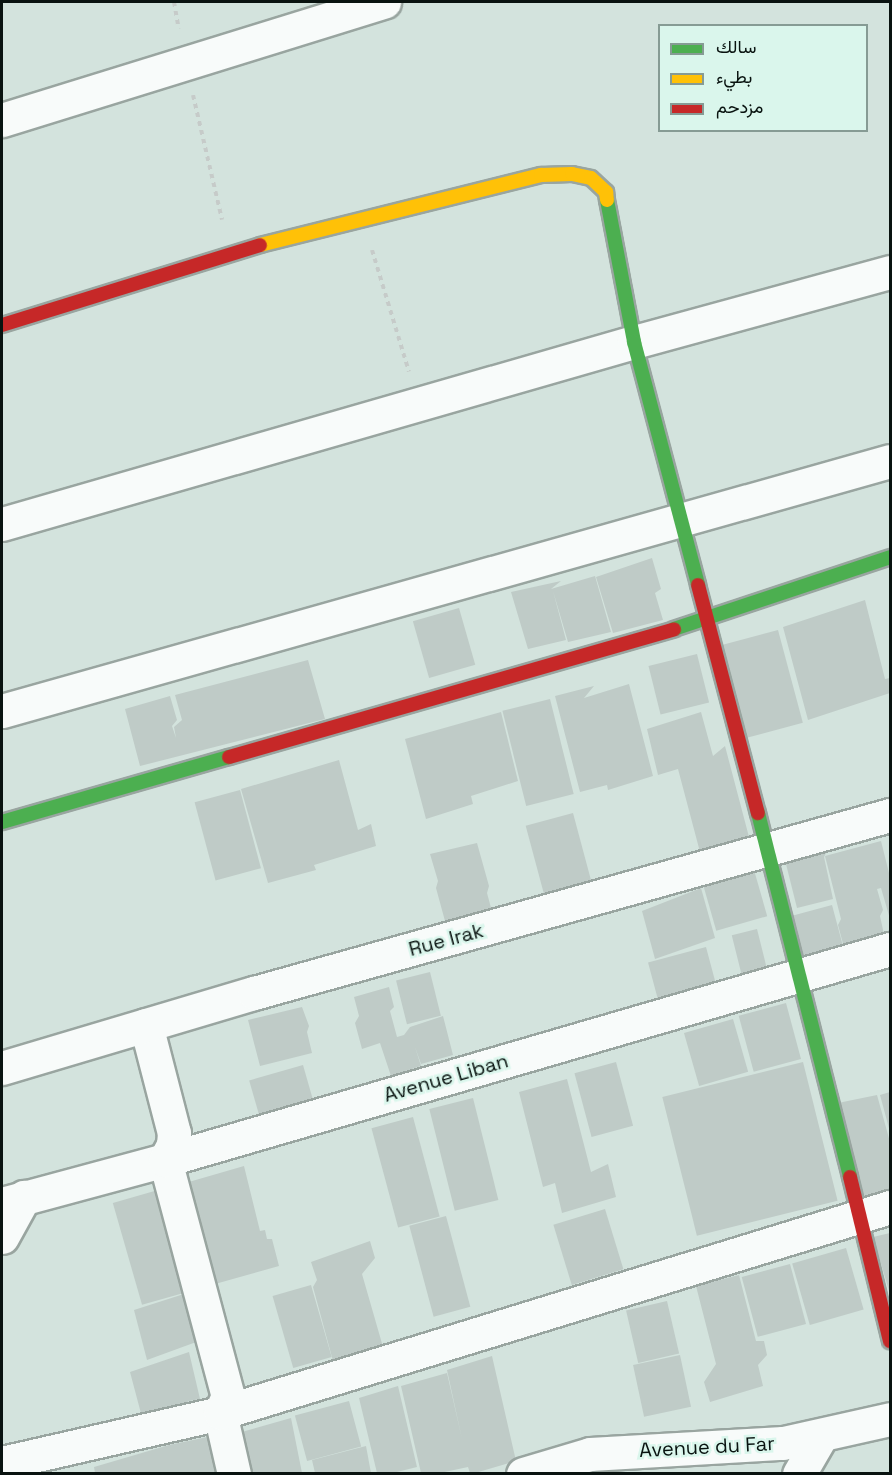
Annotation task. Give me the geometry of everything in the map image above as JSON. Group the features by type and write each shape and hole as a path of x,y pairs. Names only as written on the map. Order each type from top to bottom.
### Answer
{"street":[{"path":"2,120 384,2"},
{"path":"2,325 229,253 541,175 572,174 591,178 606,192 634,342 680,520 801,974 875,1211 891,1341"},
{"path":"2,524 634,342 891,272"},
{"path":"2,711 891,461"},
{"path":"2,822 708,619 891,557"},
{"name":"Rue Irak","path":"2,1068 146,1025 891,815"},
{"name":"Avenue Liban","path":"13,1200 165,1160 891,949"},
{"path":"146,1025 174,1133 173,1145 165,1160 228,1396 220,1413 234,1473"},
{"path":"2,1237 13,1200"},
{"path":"2,1463 220,1413 875,1211"},
{"name":"Avenue du Far","path":"523,1473 590,1454 783,1443 891,1419"},
{"path":"799,1473 821,1436"}],"path":[{"path":"174,2 229,253"},
{"path":"363,218 419,404"}],"building":[{"path":"652,558 661,589 655,593 663,620 613,633 596,577"},
{"path":"595,576 611,632 568,642 553,591 566,640 528,649 511,592 561,581 551,589"},
{"path":"865,600 885,679 890,678 890,693 808,720 783,627"},
{"path":"459,608 475,665 429,678 413,621"},
{"path":"778,630 803,723 745,738 720,646"},
{"path":"697,654 709,703 661,715 648,666"},
{"path":"308,660 325,719 140,766 125,709 170,696 177,720 172,726 176,738 174,727 182,720 175,695"},
{"path":"629,684 653,776 608,790 607,785 580,792 555,696 594,686 584,698"},
{"path":"550,699 574,794 526,806 502,711"},
{"path":"501,712 518,781 471,796 473,804 426,819 405,739"},
{"path":"701,712 713,756 725,746 749,837 700,852 678,769 658,775 647,729"},
{"path":"339,760 358,830 371,824 376,846 314,865 316,870 268,883 241,789"},
{"path":"240,790 261,868 216,880 195,802"},
{"path":"573,813 593,889 546,902 526,826"},
{"path":"881,841 890,877 890,919 881,888 877,889 883,910 880,916 885,939 845,951 838,925 841,919 825,856"},
{"path":"477,843 489,886 487,893 494,919 448,932 430,854"},
{"path":"827,851 824,857 833,899 797,908 785,860"},
{"path":"754,870 767,916 716,931 703,885"},
{"path":"701,888 715,938 655,959 642,911"},
{"path":"832,905 844,950 800,962 788,917"},
{"path":"757,929 768,974 743,980 732,935"},
{"path":"706,947 718,991 660,1007 648,963"},
{"path":"430,972 441,1016 407,1024 396,980"},
{"path":"389,987 394,1007 390,1011 397,1037 404,1035 410,1027 443,1016 453,1055 421,1064 415,1047 421,1066 391,1076 380,1043 362,1049 355,1023 359,1016 354,997"},
{"path":"786,1003 801,1059 754,1072 739,1016"},
{"path":"302,1007 309,1026 307,1032 312,1053 260,1066 248,1020"},
{"path":"733,1019 748,1072 699,1086 684,1033"},
{"path":"616,1062 633,1126 592,1137 574,1073"},
{"path":"803,1062 838,1201 697,1236 662,1097"},
{"path":"303,1065 316,1111 262,1127 249,1080"},
{"path":"567,1079 591,1172 608,1164 616,1197 562,1213 555,1183 543,1187 519,1092"},
{"path":"890,1092 890,1132 880,1095"},
{"path":"877,1095 890,1142 890,1193 865,1199 838,1103"},
{"path":"473,1098 498,1200 455,1211 429,1109"},
{"path":"413,1117 440,1216 398,1228 371,1128"},
{"path":"244,1166 260,1231 265,1230 267,1239 272,1239 279,1266 215,1284 175,1186"},
{"path":"158,1190 187,1292 142,1305 113,1203"},
{"path":"605,1209 623,1269 572,1285 553,1225"},
{"path":"446,1216 470,1307 434,1317 409,1226"},
{"path":"890,1233 890,1294 873,1237"},
{"path":"370,1241 375,1258 362,1274 383,1347 333,1361 313,1287 317,1280 311,1262"},
{"path":"846,1248 864,1310 810,1325 792,1263"},
{"path":"790,1264 806,1324 758,1337 742,1277"},
{"path":"739,1275 756,1341 764,1341 767,1355 758,1365 763,1386 710,1402 704,1382 716,1364 696,1286"},
{"path":"311,1285 332,1357 293,1368 273,1296"},
{"path":"187,1293 199,1341 147,1360 134,1310"},
{"path":"667,1301 679,1354 638,1363 626,1310"},
{"path":"189,1352 200,1399 189,1401 173,1412 143,1421 130,1372"},
{"path":"680,1355 691,1407 644,1417 633,1365"},
{"path":"492,1356 516,1461 475,1473 470,1473 468,1467 440,1473 421,1473 401,1386 447,1373 462,1439 447,1370"},
{"path":"398,1386 417,1467 393,1473 377,1473 359,1398"},
{"path":"349,1401 361,1446 307,1461 295,1415"},
{"path":"291,1418 302,1473 240,1473 231,1435"},
{"path":"212,1436 223,1473 95,1473 94,1467 169,1445"},
{"path":"366,1446 371,1473 315,1473 312,1460"}],"traffic: fast":[{"path":"607,200 634,342 698,585"},
{"path":"674,629 890,557"},
{"path":"2,822 229,757"},
{"path":"758,813 850,1177"}],"traffic: slow":[{"path":"260,245 541,175 572,174 591,178 606,192 607,200"}],"traffic: jam":[{"path":"2,325 260,245"},
{"path":"698,585 758,813"},
{"path":"229,757 674,629"},
{"path":"850,1177 890,1341"}]}
